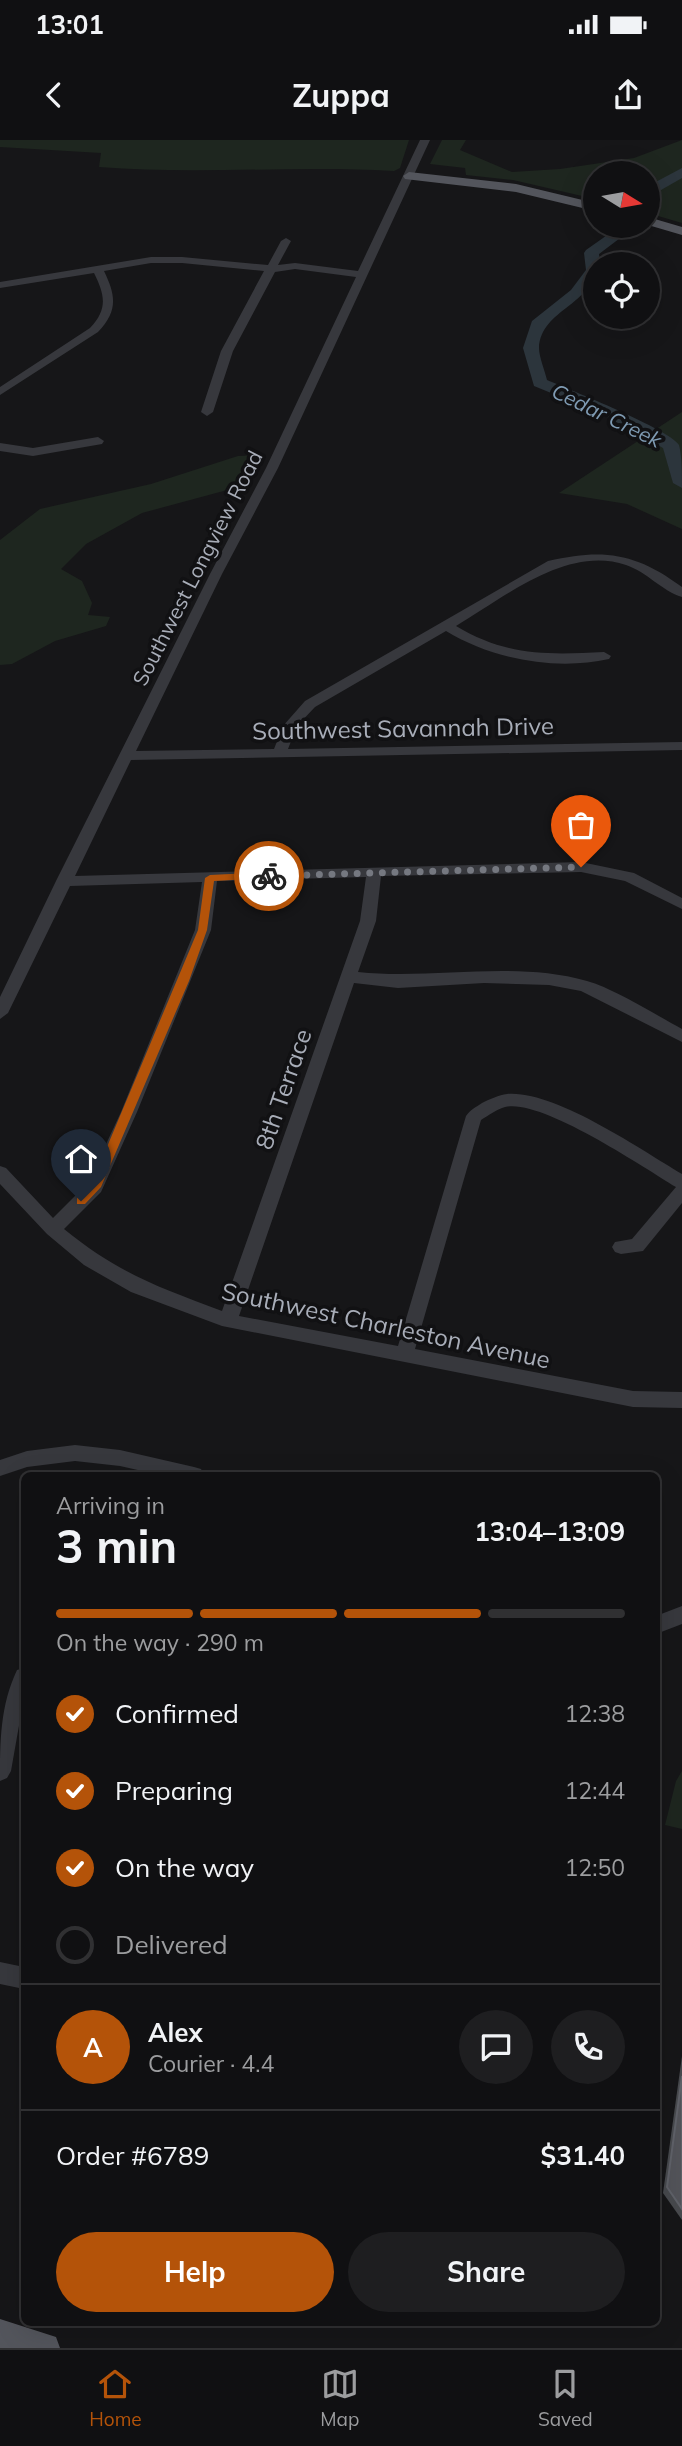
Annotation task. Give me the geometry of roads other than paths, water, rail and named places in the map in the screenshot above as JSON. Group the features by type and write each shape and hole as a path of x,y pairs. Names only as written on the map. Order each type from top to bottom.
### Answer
{"main road":[{"path":"409,176 516,188 583,203"},
{"path":"660,224 682,230"},
{"path":"0,2334 45,2348"}],"street":[{"name":"Southwest Longview Road","path":"0,1013 216,573 272,468 425,140"},
{"path":"207,412 227,351 286,242"},
{"path":"0,285 151,260 182,260 273,269 293,278 359,280"},
{"path":"0,392 94,330 107,318 110,303 108,289 97,268"},
{"path":"0,447 33,452 98,442"},
{"path":"280,754 292,720 310,704 553,564 581,556 617,558 645,567 682,593"},
{"path":"447,626 469,641 494,652 543,659 604,656"},
{"name":"Southwest Savannah Drive","path":"125,756 682,746"},
{"path":"63,881 581,867 629,877 682,904"},
{"name":"8th Terrace","path":"228,1321 369,921 374,871"},
{"path":"53,1229 95,1187 124,1124 202,930 210,878"},
{"path":"348,977 398,982 484,977 549,979 585,986 682,1036"},
{"path":"404,1356 474,1115 506,1100 532,1102 682,1182"},
{"name":"Southwest Charleston Avenue","path":"0,1173 53,1229 89,1260 137,1287 228,1321 633,1399 682,1401"},
{"path":"621,1247 637,1247 682,1191"},
{"path":"0,1468 43,1454 68,1451 103,1455 180,1472"},
{"path":"660,1623 682,1615"},
{"path":"0,1771 15,1693 21,1682"},
{"path":"0,1973 21,1977"}],"waterway":[{"name":"Cedar Creek","path":"660,185 682,172"},
{"name":"Cedar Creek","path":"612,238 591,253 594,270 576,293 540,321 531,348 540,383 606,410 671,445 682,483"}]}
